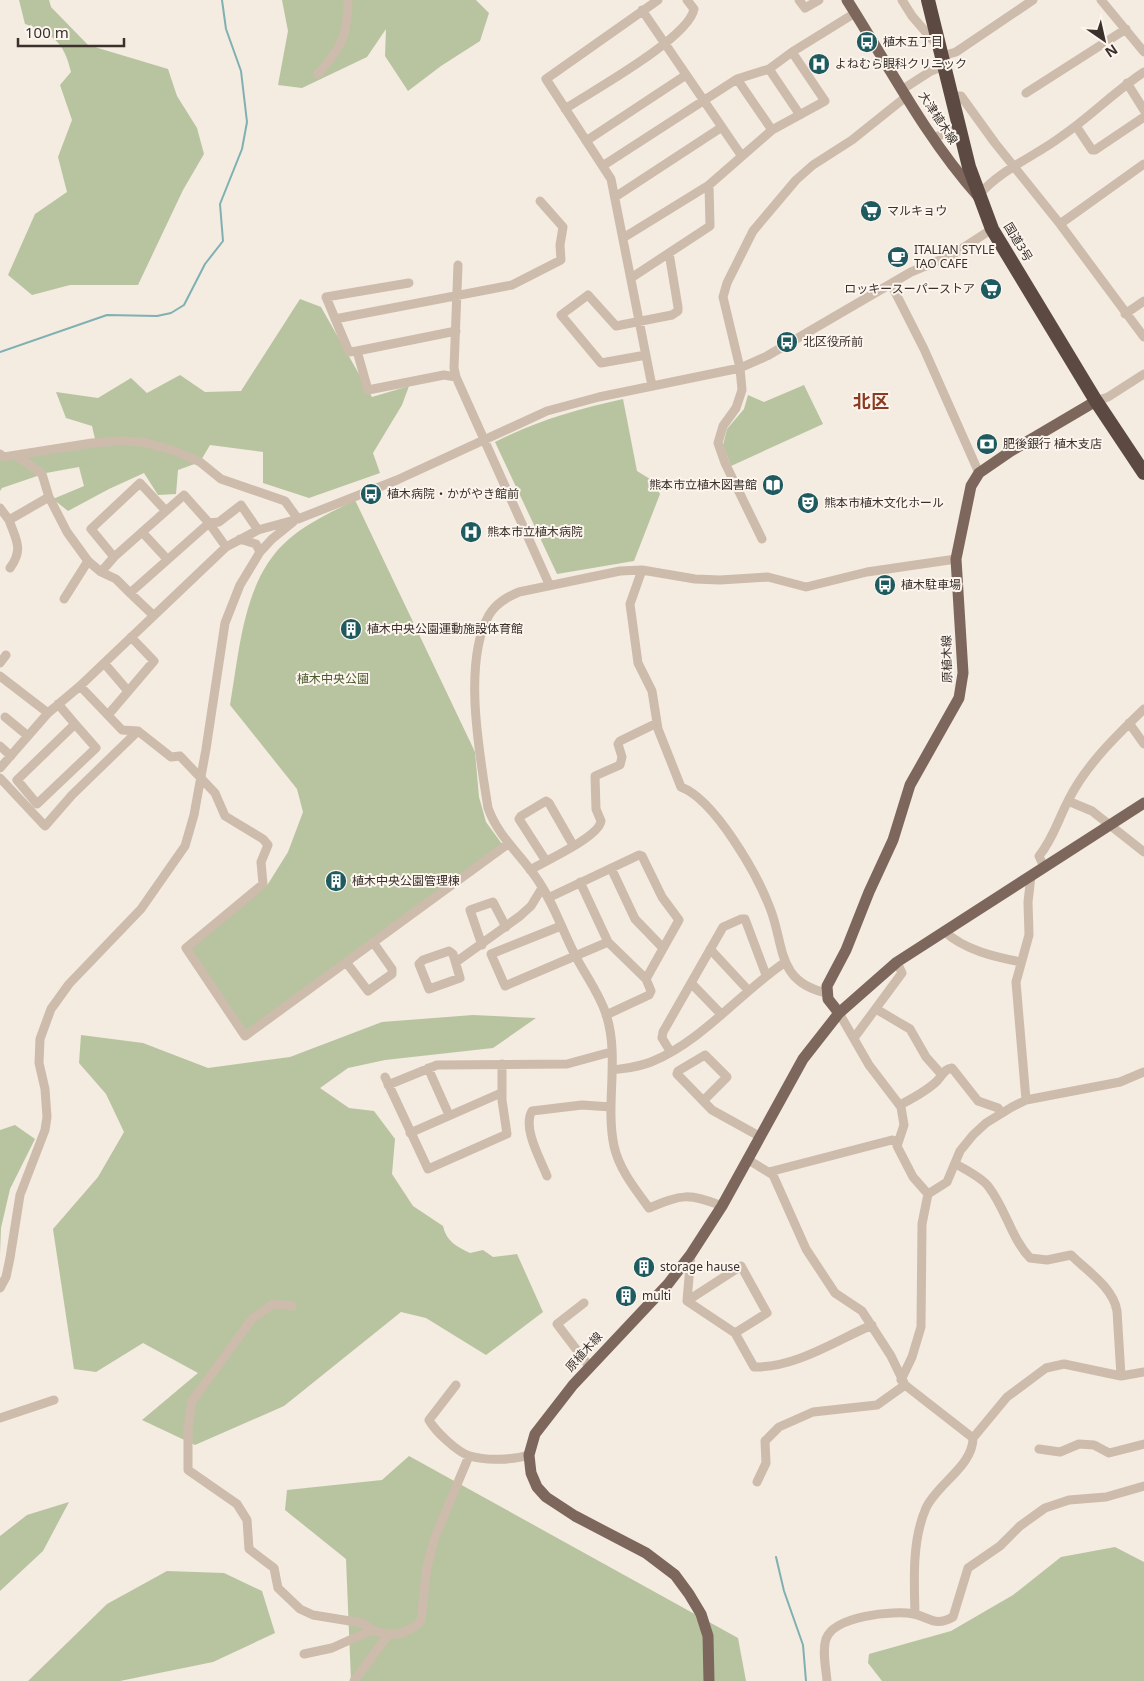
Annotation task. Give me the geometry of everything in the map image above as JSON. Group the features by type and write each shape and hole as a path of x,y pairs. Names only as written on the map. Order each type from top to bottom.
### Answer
{"highway":[{"name":"国道3号","path":"928,0 950,96 978,196 992,230 1096,401 1144,473"}],"main road":[{"name":"大津植木線","path":"847,0 933,138 962,179 978,196"},
{"path":"979,473 1011,451 1096,401"},
{"name":"原植木線","path":"827,994 827,986 846,950 869,892 893,840 910,785 959,698 963,673 956,558 968,497 974,478 979,473"},
{"name":"原植木線","path":"709,1681 710,1660 704,1625 689,1594 675,1575 646,1553 576,1516 546,1497 534,1480 529,1455 535,1434 548,1414 589,1366 668,1284 691,1254 722,1206 803,1059 838,1013 897,962 1144,803"},
{"path":"827,994 838,1013"}],"street":[{"path":"318,74 341,45 346,32 348,0"},
{"path":"652,386 612,179 546,79 658,0"},
{"path":"565,108 666,44 692,18 694,10 687,0"},
{"path":"799,0 805,8 819,0"},
{"path":"902,0 941,55"},
{"path":"762,539 725,463 718,444 723,426 736,408 742,390 740,368 722,298 739,255 753,231 796,180 813,165 852,140 931,71 941,55 956,52 1033,0"},
{"path":"1101,0 1144,52"},
{"path":"642,10 741,155"},
{"path":"604,165 737,79 770,69 792,52 855,13"},
{"path":"1026,93 1126,30"},
{"path":"623,238 708,185 772,130 825,101 792,52"},
{"path":"770,69 800,115"},
{"path":"978,196 989,183 1076,126 1127,83 1144,72"},
{"path":"586,141 686,75"},
{"path":"737,79 772,130"},
{"path":"1127,83 1144,110"},
{"path":"950,96 961,96 994,143 1060,224 1125,314 1144,337"},
{"path":"1076,126 1092,150 1095,150 1144,117"},
{"path":"615,197 722,127"},
{"path":"933,138 959,128"},
{"path":"1060,224 1144,164"},
{"path":"631,278 710,226 708,185"},
{"path":"335,319 458,294 512,286 561,260 560,244 564,227 540,201"},
{"path":"0,768 48,713 80,686 226,547 240,539 258,530 298,519 397,480 546,411 740,368 767,356 911,272 952,255 992,230"},
{"path":"646,355 600,363 561,315 588,295 616,326 672,316 678,311 669,253"},
{"path":"458,265 454,368 456,377 549,584"},
{"path":"409,283 326,297 349,352 456,331"},
{"path":"891,284 924,349 979,473"},
{"path":"1125,314 1144,301"},
{"path":"357,351 368,390 444,375 456,377"},
{"path":"1096,401 1108,397 1144,374"},
{"path":"0,454 4,457 92,443 142,442 200,462 221,479 285,501 298,519"},
{"path":"16,455 42,474 49,497 67,532 88,561 102,572 116,579 153,615"},
{"path":"114,557 91,529 140,483 166,511"},
{"path":"102,572 114,557 184,495 209,523 226,547"},
{"path":"8,520 49,497"},
{"path":"130,593 209,523 219,522 241,505 258,530"},
{"path":"0,508 8,520 18,545 18,557 10,568"},
{"path":"0,1288 6,1276 10,1258 20,1195 39,1150 45,1130 47,1117 45,1089 39,1063 40,1039 51,1009 70,984 141,909 185,846 194,816 201,777 225,623 240,585 260,552 272,539 298,519"},
{"path":"142,532 167,559"},
{"path":"240,539 256,544 260,552"},
{"path":"722,1206 689,1195 673,1198 649,1208 633,1187 621,1165 614,1146 611,1107 613,1070 606,1015 594,987 576,957 548,898 530,870 492,821 488,808 475,694 477,653 482,632 490,614 503,599 519,592 549,584 620,571 642,570 695,579 720,580 768,577 806,587 866,572 918,566 956,558"},
{"path":"64,599 88,561"},
{"path":"642,570 630,604 638,663 652,691 658,723 674,773 682,787 693,792 736,843 770,908 784,962 795,979 827,994"},
{"path":"108,715 154,661 130,637"},
{"path":"0,663 6,655"},
{"path":"104,663 128,691"},
{"path":"0,676 48,713"},
{"path":"80,686 122,730 138,730 171,757 180,756 215,793 225,816 263,839 268,845 261,862 262,884 186,948 245,1036 508,844"},
{"path":"58,704 96,748 36,804 17,780 75,724"},
{"path":"1044,867 1040,856 1050,843 1068,801 1100,755 1144,709"},
{"path":"5,717 28,736"},
{"path":"530,870 587,837 601,824 596,809 594,776 620,765 622,757 619,742 658,723"},
{"path":"1129,723 1144,744"},
{"path":"0,778 46,826 72,795 138,730"},
{"path":"0,746 11,756"},
{"path":"546,861 519,819 546,801 549,803 573,846"},
{"path":"1068,801 1092,811 1111,824 1144,852"},
{"path":"548,898 638,855 644,857 662,897 679,918 679,922 646,979"},
{"path":"611,868 635,919 663,948"},
{"path":"1026,1100 1016,982 1029,935 1028,902 1031,876"},
{"path":"580,882 608,942 646,979 650,994 606,1015"},
{"path":"456,962 484,944 528,910 542,888"},
{"path":"506,927 493,902 470,910 484,944 491,954 504,984 507,986 608,942"},
{"path":"670,1051 662,1038 663,1032 723,927 743,918 747,922 766,975"},
{"path":"491,954 561,926"},
{"path":"944,931 951,938 989,955 1021,962"},
{"path":"346,962 368,991 392,974 392,969 373,942"},
{"path":"710,949 748,990"},
{"path":"449,951 453,954 456,962 460,978 429,989 419,964 420,962 449,951"},
{"path":"613,1070 652,1062 670,1051 704,1029 748,990 784,962"},
{"path":"854,1038 876,1009 887,990 902,973 897,962"},
{"path":"691,983 721,1014"},
{"path":"876,1009 910,1029 926,1057 942,1075"},
{"path":"838,1013 869,1065 900,1105 904,1125 897,1142 910,1173 928,1194"},
{"path":"502,1064 501,1093 507,1134 432,1168 426,1167 387,1081 428,1068 450,1064 502,1064 567,1064 611,1052"},
{"path":"703,1101 727,1077 704,1055 677,1072 703,1101 712,1110 759,1136"},
{"path":"428,1068 449,1115"},
{"path":"900,1105 921,1094 947,1069 954,1069 978,1100 998,1108 1002,1113"},
{"path":"928,1194 944,1186 956,1164 960,1151 973,1135 986,1123 1002,1113 1026,1100 1120,1082 1144,1072"},
{"path":"410,1132 501,1093"},
{"path":"547,1176 531,1138 530,1115 532,1112 536,1109 582,1105 611,1107"},
{"path":"769,1172 892,1140 897,1142"},
{"path":"747,1159 769,1172 779,1186 806,1249 835,1292 862,1311 891,1356 903,1382 972,1438 973,1444 966,1458 927,1506 917,1535 915,1614"},
{"path":"956,1164 987,1185 1021,1248 1030,1258 1046,1260 1071,1255 1116,1300 1121,1376"},
{"path":"757,1482 766,1463 765,1441 779,1428 813,1412 877,1405 903,1382 921,1327 922,1224 928,1194"},
{"path":"687,1300 691,1254"},
{"path":"687,1300 741,1266 768,1313 734,1333"},
{"path":"687,1300 734,1333 754,1367 768,1367 802,1357 872,1325"},
{"path":"584,1303 557,1324 589,1366"},
{"path":"292,1306 273,1304 252,1319 192,1401 188,1427 188,1470 237,1504 247,1520 249,1549 274,1568 278,1588 295,1606 313,1615 362,1623 372,1630 388,1635 410,1631 421,1621 427,1567 435,1537 469,1456"},
{"path":"972,1438 1007,1397 1046,1368 1064,1364 1121,1376 1144,1372"},
{"path":"456,1385 429,1420 434,1430 469,1456 515,1460 529,1455"},
{"path":"0,1418 54,1400"},
{"path":"1039,1448 1060,1452 1079,1444 1094,1446 1109,1453 1144,1444"},
{"path":"827,1681 824,1646 827,1636 844,1622 877,1614 915,1614 930,1621 943,1622 953,1617 968,1568 1000,1546 1020,1526 1045,1508 1069,1500 1106,1497 1144,1486"},
{"path":"304,1654 332,1648 372,1630"},
{"path":"354,1681 388,1635"}],"green space":[{"path":"19,0 49,0 51,7 88,45 168,69 177,96 197,128 204,154 183,190 138,285 70,285 32,295 8,275 35,214 67,192 58,157 72,120 60,85 71,72 65,53 56,40 25,24"},
{"path":"282,0 476,0 489,13 480,41 441,66 408,91 385,56 386,29 367,57 302,88 278,85 288,31"},
{"path":"300,299 321,307 372,397 409,386 402,405 373,453 380,473 309,498 263,483 263,452 210,445 200,462 178,470 176,494 158,495 144,473 68,511 53,499 84,486 79,467 46,473 2,488 0,491 0,453 5,455 95,439 92,426 66,418 56,392 98,398 131,378 147,393 180,375 205,392 241,391"},
{"path":"804,385 823,424 731,466 723,445 727,429 744,409 748,395 764,402"},
{"path":"623,399 637,471 650,479 660,494 634,561 557,574 495,442 558,416"},
{"name":"植木中央公園","path":"355,500 475,752 479,797 486,822 502,844 249,1029 244,1029 190,952 191,945 268,884 288,852 303,812 297,789 230,705 241,638 253,594 262,574 274,555 289,539 305,527"},
{"path":"473,1015 536,1018 493,1048 385,1060 348,1068 320,1088 349,1108 374,1111 395,1139 392,1174 413,1206 443,1226 449,1240 470,1253 483,1250 493,1257 517,1254 543,1312 486,1355 426,1318 401,1312 284,1406 195,1445 142,1420 198,1373 143,1343 96,1372 74,1369 53,1229 98,1177 124,1132 106,1094 79,1063 81,1035 143,1043 208,1068 290,1057 382,1022"},
{"path":"15,1125 35,1139 10,1189 1,1228 0,1254 0,1130"},
{"path":"409,1456 738,1638 746,1681 351,1681 346,1559 285,1510 287,1490 382,1480"},
{"path":"69,1502 43,1551 0,1591 0,1536 27,1515"},
{"path":"1115,1547 1144,1562 1144,1681 882,1681 868,1663 869,1654 951,1631 1013,1595 1061,1557"},
{"path":"167,1571 224,1573 262,1591 275,1633 213,1662 120,1681 28,1681 107,1604"}],"waterway":[{"path":"0,352 107,315 157,316 171,313 184,305 205,264 223,241 220,204 242,149 247,122 241,71 226,29 222,0"},
{"path":"776,1557 784,1591 803,1645 806,1681"}],"place":[{"name":"植木五丁目","path":"867,42"},
{"name":"よねむら眼科クリニック","path":"819,64"},
{"name":"マルキョウ","path":"871,211"},
{"name":"ITALIAN STYLE TAO CAFE","path":"898,257"},
{"name":"ロッキースーパーストア","path":"991,289"},
{"name":"北区役所前","path":"787,342"},
{"name":"肥後銀行 植木支店","path":"987,444"},
{"name":"熊本市立植木図書館","path":"773,485"},
{"name":"植木病院・かがやき館前","path":"371,494"},
{"name":"熊本市植木文化ホール","path":"808,503"},
{"name":"熊本市立植木病院","path":"471,532"},
{"name":"植木駐車場","path":"885,585"},
{"name":"植木中央公園運動施設体育館","path":"351,629"},
{"name":"植木中央公園管理棟","path":"336,881"},
{"name":"storage hause","path":"644,1267"},
{"name":"multi","path":"626,1296"}],"district":[{"name":"北区","path":"871,402"}]}
